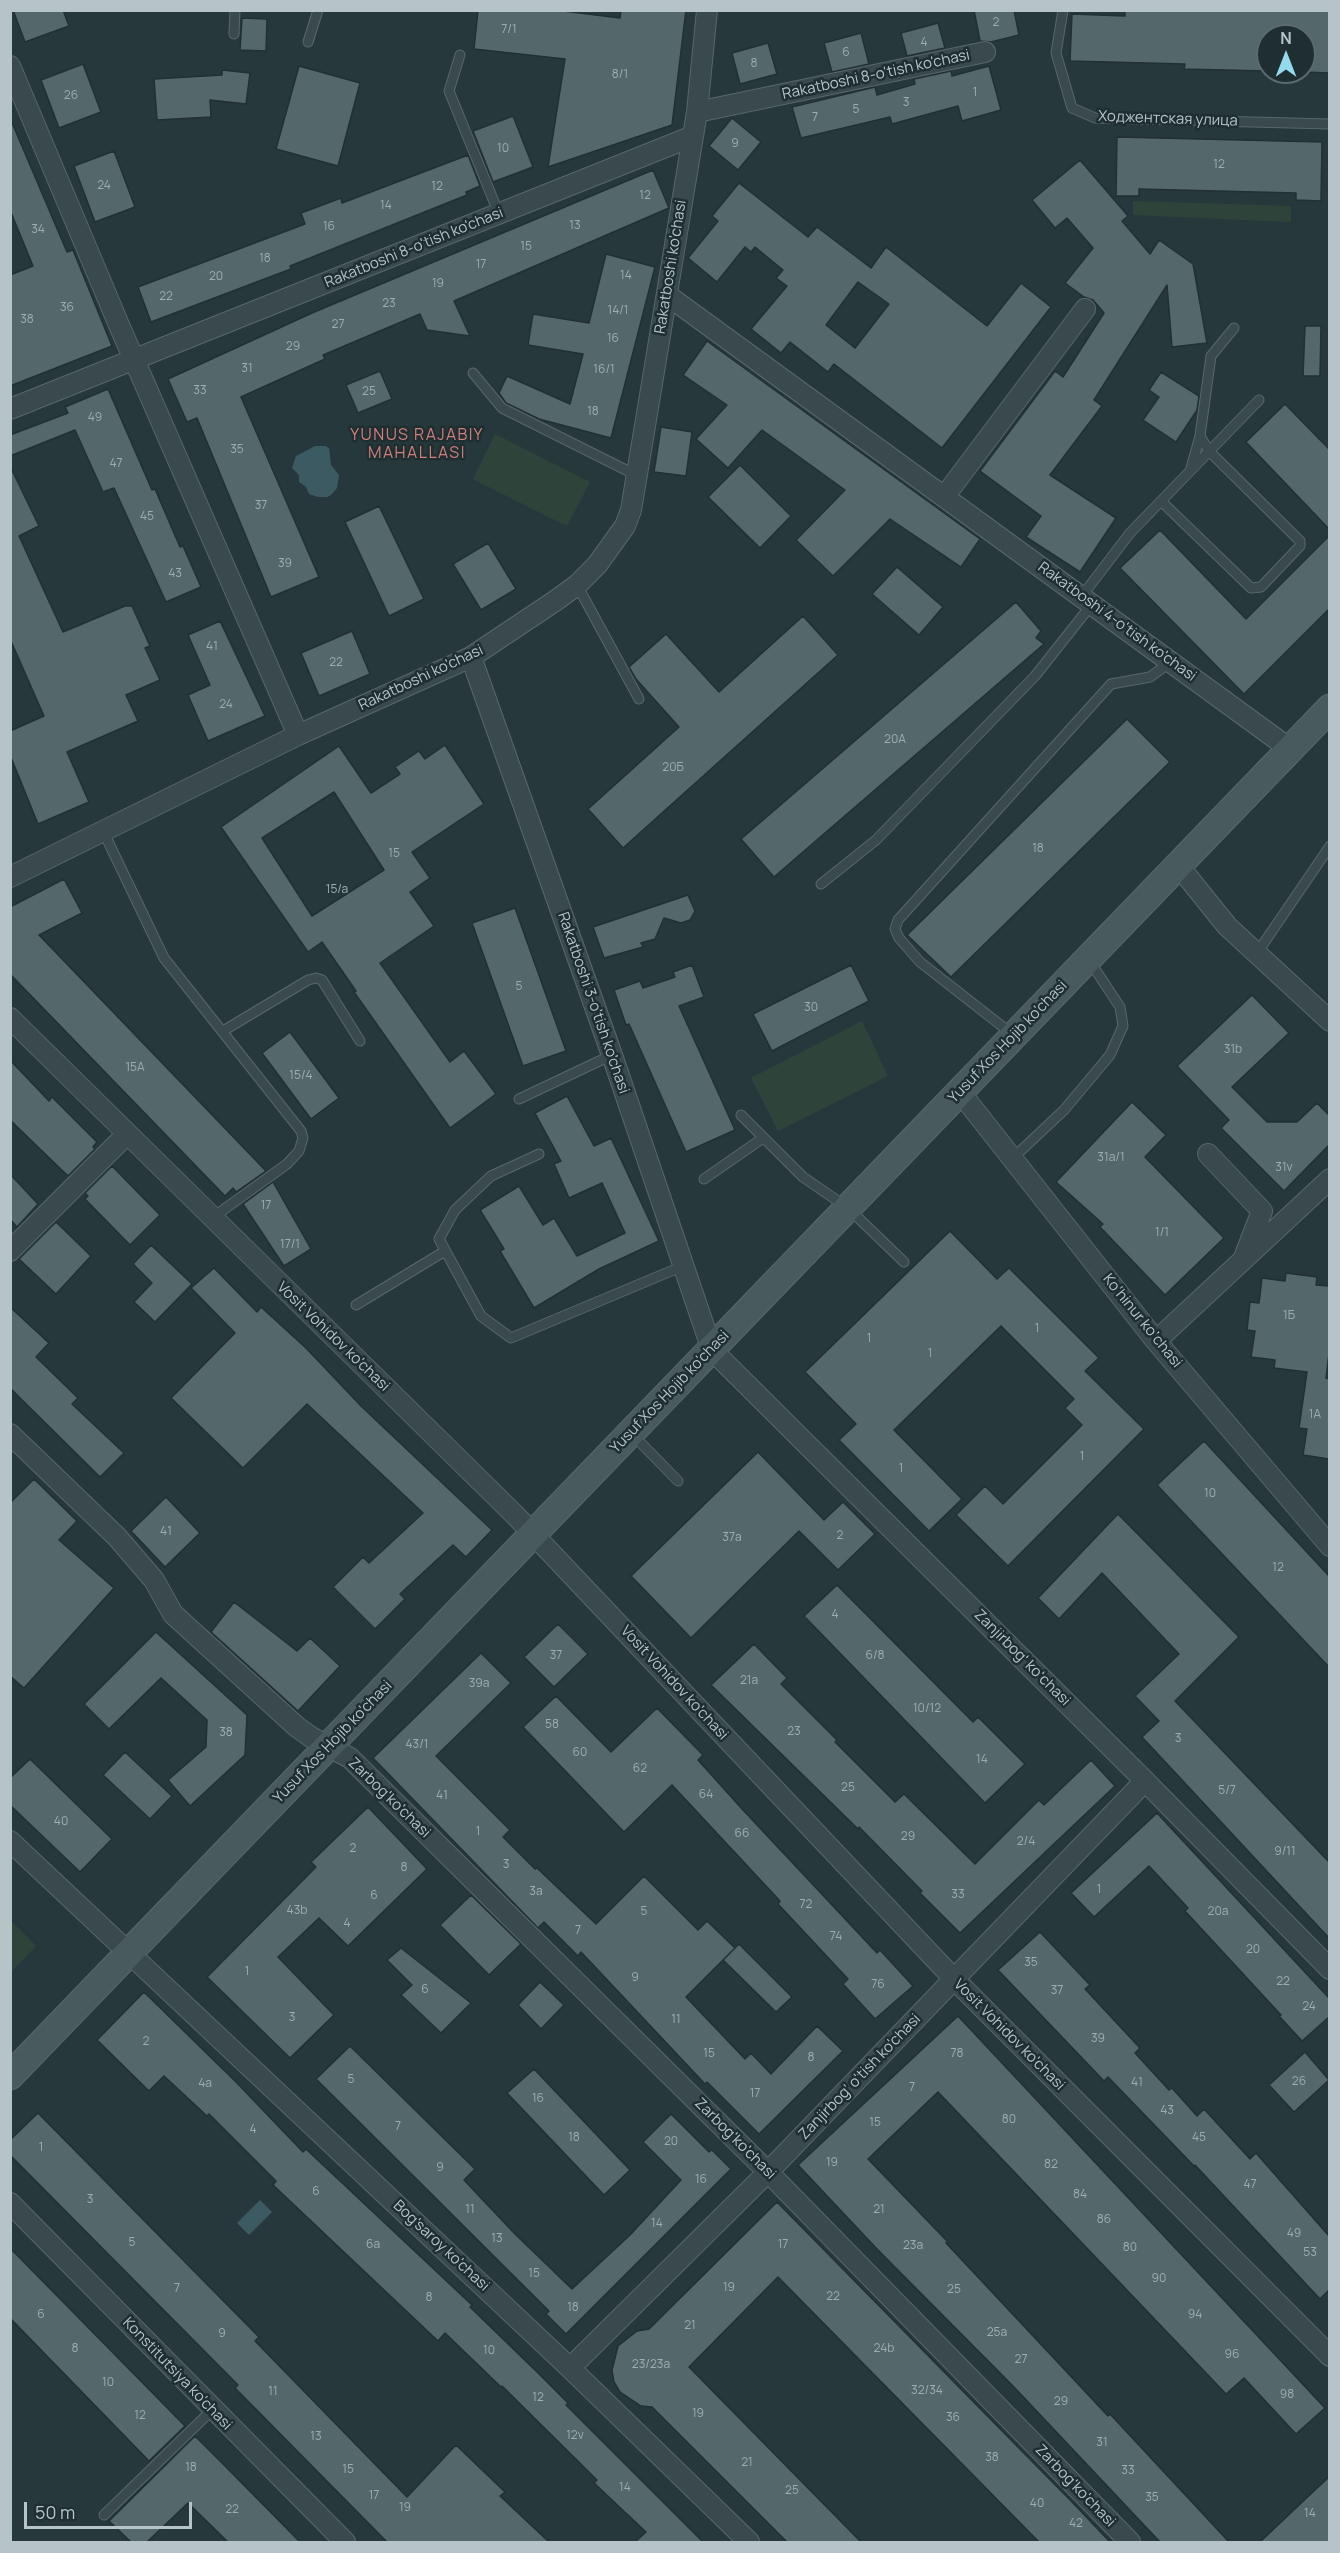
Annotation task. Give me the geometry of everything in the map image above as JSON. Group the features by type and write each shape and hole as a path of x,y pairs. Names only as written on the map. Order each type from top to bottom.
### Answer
{"main road":[{"name":"Yusuf Xos Hojib ko'chasi","path":"10,2076 1329,708"}],"street":[{"name":"Rakatboshi ko'chasi","path":"10,877 297,735 471,657 577,585 597,565 625,526 631,510 697,111 707,10"},
{"name":"Rakatboshi 8-o'tish ko'chasi","path":"697,111 985,52"},
{"path":"10,66 297,735"},
{"name":"Rakatboshi 8-o'tish ko'chasi","path":"10,409 693,136"},
{"name":"Rakatboshi 4-o'tish ko'chasi","path":"667,295 1290,749"},
{"path":"944,497 1085,309"},
{"name":"Rakatboshi 3-o'tish ko'chasi","path":"471,657 612,1055 712,1350"},
{"path":"1178,865 1227,926 1329,1021"},
{"name":"Vosit Vohidov ko'chasi","path":"10,1018 534,1534 954,1979 1329,2356"},
{"name":"Ko‘hinur ko‘chasi","path":"960,1092 1156,1341 1329,1546"},
{"path":"10,1251 128,1134"},
{"path":"1208,1154 1262,1210 1243,1260"},
{"path":"1156,1341 1329,1179"},
{"name":"Zanjirbogʻ koʻchasi","path":"712,1350 1145,1780 1329,1970"},
{"name":"Zarbog'ko'chasi","path":"10,1434 117,1537 154,1580 173,1614 297,1727 350,1758 768,2172 1130,2542"},
{"name":"Zanjirbog' o'tish ko'chasi","path":"570,2368 768,2172 1145,1780"},
{"name":"Bog'saroy ko'chasi","path":"10,1841 570,2368 749,2542"},
{"name":"Konstitutsiya ko'chasi","path":"10,2203 345,2542"}],"lane":[{"path":"234,34 235,10"},
{"path":"308,42 318,10"},
{"name":"Ходжентская улица","path":"1063,10 1056,53 1072,108 1095,118 1329,124"},
{"path":"460,55 449,91 499,214"},
{"path":"1191,471 1200,436 1211,356 1234,328"},
{"path":"473,373 502,408 636,475"},
{"path":"821,884 876,840 1035,676 1130,533 1259,400"},
{"path":"1161,501 1251,588 1261,587 1300,546 1300,541 1209,451 1200,436"},
{"path":"577,585 639,699"},
{"path":"1014,1036 920,962 899,938 895,928 898,920 1111,684 1150,677 1172,661"},
{"path":"103,831 164,958 301,1131 303,1138 299,1151 286,1164 213,1218"},
{"path":"1257,953 1329,846"},
{"path":"1013,1158 1064,1110 1110,1055 1123,1026 1120,1007 1088,959"},
{"path":"223,1031 308,980 316,978 322,980 360,1041"},
{"path":"519,1099 612,1055"},
{"path":"741,1115 803,1177 848,1208 904,1262"},
{"path":"704,1179 763,1138"},
{"path":"538,1154 490,1176 455,1210 439,1239 481,1316 511,1338 683,1266"},
{"path":"356,1305 445,1251"},
{"path":"631,1433 678,1481"},
{"path":"104,2515 213,2410"}],"green space":[{"path":"1133,201 1291,206 1291,222 1133,215"},
{"path":"495,434 590,482 567,526 473,479"},
{"path":"862,1021 888,1076 778,1131 751,1078"},
{"path":"11,1921 36,1946 11,1972"}],"water":[{"path":"315,446 329,448 331,465 339,475 337,488 327,497 309,494 306,487 299,482 299,475 292,468 296,456"},
{"path":"260,2200 272,2212 249,2235 237,2223"}],"building":[{"path":"13,10 63,10 69,26 25,42"},
{"path":"478,10 555,10 620,18 621,10 686,10 672,125 548,167 565,59 474,49"},
{"path":"974,10 1014,10 1019,35 991,42 980,41"},
{"path":"1125,10 1329,10 1329,73 1316,72 1316,24 1256,24 1256,71 1184,69 1185,64 1070,61 1072,14 1125,16"},
{"path":"242,18 267,19 266,51 240,50"},
{"path":"938,23 945,48 907,56 901,33"},
{"path":"861,33 869,64 832,72 824,43"},
{"path":"768,43 777,74 740,84 732,53"},
{"path":"83,64 101,112 59,128 41,80"},
{"path":"299,66 360,83 338,166 276,149"},
{"path":"989,66 1001,110 962,121 958,106 892,124 890,117 801,138 792,107 875,87 877,95 915,84 914,79 951,71 952,76"},
{"path":"222,70 250,73 246,104 210,100 211,117 157,120 154,79 222,75"},
{"path":"513,116 533,167 493,182 473,131"},
{"path":"10,118 67,252 73,250 112,346 10,386 10,275 33,266 10,210"},
{"path":"732,118 761,142 738,170 709,146"},
{"path":"1117,137 1322,142 1321,201 1296,200 1296,193 1139,189 1139,196 1116,196"},
{"path":"114,151 135,207 95,222 74,166"},
{"path":"468,155 480,186 466,192 467,195 290,266 291,269 151,322 138,287 305,224 301,213 341,198 342,203"},
{"path":"1080,160 1128,216 1122,221 1150,254 1159,240 1193,264 1207,343 1172,347 1167,285 1094,400 1102,406 1050,475 1116,518 1080,572 1026,537 1041,516 980,471 1055,371 1063,377 1104,313 1093,300 1084,297 1065,283 1093,248 1067,218 1055,228 1032,200"},
{"path":"653,170 669,208 454,301 470,336 427,330 420,314 323,355 325,359 241,397 319,577 271,597 197,418 187,422 168,379 312,313"},
{"path":"739,183 808,237 817,227 871,268 886,247 987,326 1021,283 1051,307 942,448 834,364 828,372 790,342 781,353 751,329 787,286 776,278 783,270 755,247 751,252 745,247 717,282 688,258 718,221 712,216","holes":["858,282 889,304 855,348 826,325"]},
{"path":"606,254 655,267 611,438 539,419 506,403 499,393 507,376 570,404 583,354 528,345 533,314 589,323"},
{"path":"1305,326 1321,326 1320,376 1303,376"},
{"path":"707,341 980,539 961,567 890,519 833,576 796,540 845,490 762,430 728,468 696,439 727,405 683,375"},
{"path":"380,371 392,399 358,413 346,385"},
{"path":"1161,372 1199,396 1197,410 1176,442 1143,420 1159,397 1149,390"},
{"path":"108,389 152,490 155,489 180,547 183,546 201,587 166,602 114,488 103,492 75,430 10,456 10,435 68,413 65,407"},
{"path":"1285,404 1329,449 1329,529 1246,442"},
{"path":"661,427 692,432 686,476 654,472"},
{"path":"740,465 791,516 760,548 708,497"},
{"path":"10,466 39,526 19,536 63,632 125,606 132,606 150,646 145,648 160,680 126,695 138,721 67,752 89,802 38,824 10,755 10,731 44,716 10,639"},
{"path":"379,506 424,599 389,616 345,522"},
{"path":"1160,530 1246,619 1329,536 1329,609 1244,694 1120,568"},
{"path":"488,543 516,589 481,610 453,564"},
{"path":"897,567 943,607 919,635 872,594"},
{"path":"1016,602 1041,631 1036,638 1044,644 774,877 741,839"},
{"path":"803,616 838,655 623,848 588,809 679,727 636,679 629,667 666,634 719,692"},
{"path":"220,621 265,716 208,741 188,695 210,685 188,635"},
{"path":"352,631 370,674 319,696 301,653"},
{"path":"1127,719 1170,762 951,977 907,935"},
{"path":"445,745 484,804 412,852 430,878 410,892 434,926 380,963 450,1062 464,1051 496,1094 450,1128 354,992 356,991 322,942 308,952 221,827 339,746 371,793 400,774 395,767 419,751 425,759","holes":["334,792 384,870 312,916 262,838"]},
{"path":"64,879 82,913 39,935 266,1171 236,1192 233,1188 225,1196 10,974 10,907"},
{"path":"688,895 695,911 690,920 681,923 664,918 655,939 641,943 643,947 604,958 593,927"},
{"path":"515,908 566,1051 523,1066 472,923"},
{"path":"692,965 704,997 679,1006 735,1130 686,1152 629,1024 626,1025 614,990 640,981 643,988 675,977 673,972"},
{"path":"851,965 869,1001 772,1051 753,1014"},
{"path":"1252,995 1289,1033 1232,1087 1267,1122 1297,1122 1317,1103 1329,1115 1329,1145 1284,1191 1221,1128 1229,1120 1177,1066"},
{"path":"290,1032 339,1098 311,1119 262,1053"},
{"path":"10,1060 49,1101 52,1097 97,1142 93,1147 95,1149 68,1176 10,1120"},
{"path":"567,1096 594,1146 611,1138 659,1241 599,1269 534,1308 500,1251 504,1249 480,1210 519,1186 543,1225 554,1218 577,1256 625,1233 602,1183 569,1198 554,1164 561,1161 535,1113"},
{"path":"1132,1102 1166,1135 1145,1157 1224,1238 1165,1295 1100,1227 1103,1224 1056,1182"},
{"path":"112,1166 160,1215 130,1245 85,1199 88,1196 85,1193"},
{"path":"10,1174 38,1204 17,1227 10,1219"},
{"path":"273,1182 311,1249 284,1266 243,1204"},
{"path":"56,1222 91,1256 56,1294 19,1259"},
{"path":"950,1231 997,1279 1009,1268 1099,1358 1085,1371 1144,1429 1008,1566 956,1515 985,1486 1003,1504 1082,1425 1065,1408 1074,1399 1001,1326 894,1430 962,1499 929,1531 839,1440 856,1424 805,1372"},
{"path":"151,1245 192,1284 155,1322 134,1302 152,1283 133,1264"},
{"path":"214,1268 257,1312 261,1307 306,1348 361,1406 492,1530 466,1557 453,1545 400,1594 405,1599 375,1629 333,1587 363,1557 369,1563 423,1513 307,1404 243,1468 171,1398 235,1333 191,1288"},
{"path":"1286,1273 1317,1277 1316,1285 1329,1286 1329,1353 1326,1378 1329,1379 1329,1459 1303,1455 1307,1429 1299,1428 1307,1372 1274,1368 1275,1360 1251,1357 1255,1331 1247,1330 1250,1302 1259,1303 1262,1278 1285,1281"},
{"path":"10,1307 49,1343 36,1357 78,1398 72,1404 124,1453 100,1477 10,1388"},
{"path":"1204,1441 1329,1576 1329,1667 1157,1485"},
{"path":"758,1452 824,1520 843,1502 875,1534 838,1570 799,1531 691,1638 631,1576"},
{"path":"34,1479 77,1521 59,1540 114,1588 24,1688 10,1676 10,1503"},
{"path":"166,1497 200,1533 165,1567 131,1531"},
{"path":"1118,1514 1239,1637 1175,1701 1329,1862 1329,1938 1142,1737 1159,1721 1135,1696 1179,1654 1102,1573 1059,1619 1038,1598"},
{"path":"837,1585 973,1722 978,1717 1025,1764 985,1803 804,1616"},
{"path":"234,1602 297,1651 310,1638 340,1666 298,1711 211,1632"},
{"path":"558,1624 588,1654 554,1687 524,1657"},
{"path":"156,1632 247,1715 245,1755 190,1806 168,1780 206,1747 207,1720 161,1678 109,1729 84,1704"},
{"path":"754,1644 787,1678 781,1684 895,1802 904,1794 975,1864 1039,1800 1044,1805 1091,1760 1115,1786 960,1933 859,1827 858,1829 711,1685"},
{"path":"481,1653 511,1683 436,1756 510,1830 503,1837 596,1924 644,1876 698,1930 707,1921 735,1948 686,1997 745,2059 751,2053 771,2074 817,2026 843,2051 759,2134 707,2082 705,2084 581,1952 578,1956 544,1922 538,1928 373,1758"},
{"path":"556,1696 611,1752 657,1708 703,1755 698,1760 743,1810 877,1953 880,1950 913,1986 875,2019 843,1984 848,1979 778,1904 780,1901 672,1785 624,1832 523,1727"},
{"path":"125,1752 172,1796 150,1819 103,1775"},
{"path":"30,1759 112,1839 80,1872 10,1805 10,1778"},
{"path":"368,1807 427,1869 348,1946 319,1918 278,1957 334,2015 290,2058 207,1977 316,1867 311,1862"},
{"path":"1157,1813 1329,1998 1329,2017 1302,2041 1185,1911 1188,1908 1149,1866 1094,1917 1071,1893"},
{"path":"471,1895 521,1944 489,1975 440,1925"},
{"path":"1040,1932 1090,1985 1085,1989 1140,2048 1135,2053 1169,2090 1172,2088 1197,2116 1204,2109 1250,2159 1256,2153 1329,2236 1329,2290 1320,2299 1195,2165 1108,2077 1104,2081 998,1970"},
{"path":"739,1944 792,1997 776,2012 723,1960"},
{"path":"401,1948 471,2003 441,2033 401,1995 412,1985 387,1960"},
{"path":"540,1982 564,2005 541,2029 518,2005"},
{"path":"144,1992 237,2083 303,2152 306,2149 472,2305 470,2307 568,2403 566,2405 703,2542 635,2542 646,2532 594,2483 597,2480 502,2386 445,2333 438,2341 273,2185 276,2181 209,2114 207,2116 164,2076 149,2091 97,2040"},
{"path":"958,2016 1325,2408 1296,2434 1244,2378 1226,2394 938,2092 868,2159 1229,2542 1160,2542 1013,2386 877,2249 798,2165"},
{"path":"350,2046 475,2169 464,2180 572,2289 630,2235 681,2180 643,2142 671,2114 709,2152 712,2150 731,2169 566,2334 546,2314 549,2311 316,2079"},
{"path":"1305,2052 1329,2080 1294,2112 1269,2085"},
{"path":"534,2069 630,2170 604,2195 507,2093"},
{"path":"38,2113 259,2337 255,2341 407,2497 456,2445 505,2492 500,2496 549,2542 387,2542 235,2388 238,2385 10,2155 10,2140"},
{"path":"777,2202 1110,2542 1039,2542 778,2277 689,2367 861,2542 787,2542 652,2407 641,2406 620,2392 614,2382 612,2370 618,2346 637,2331 649,2329"},
{"path":"10,2248 185,2426 149,2461 10,2318"},
{"path":"195,2436 300,2542 228,2542 188,2503 147,2542 131,2542 109,2521"},
{"path":"1329,2477 1329,2542 1260,2542 1315,2490"}],"district":[{"name":"YUNUS RAJABIY MAHALLASI","path":"417,445"}]}
